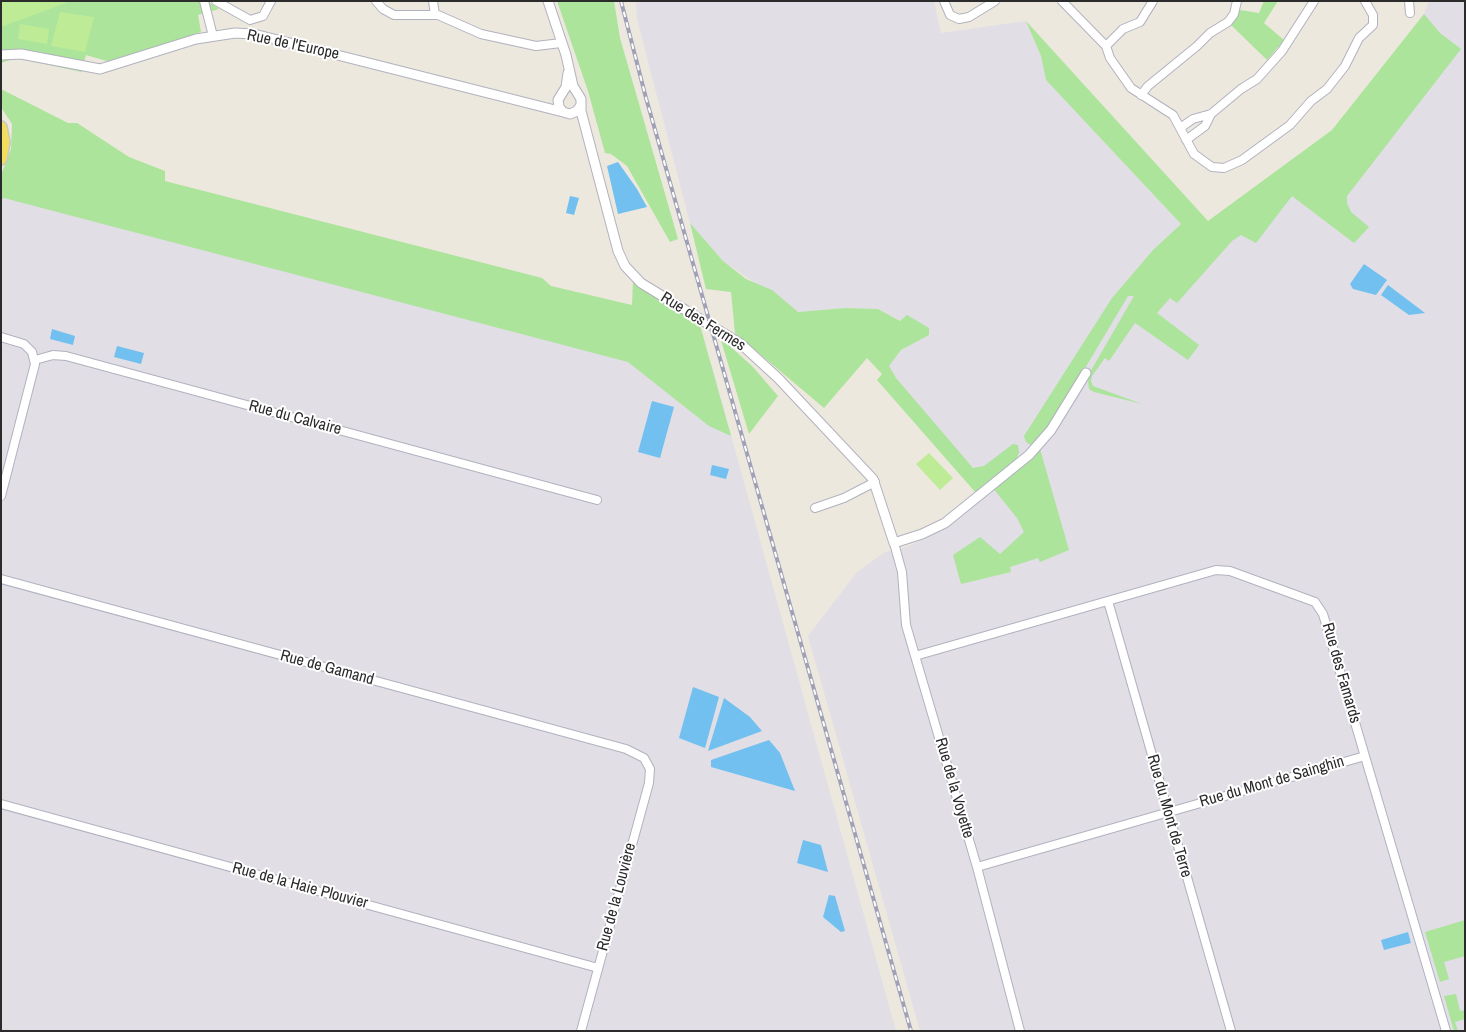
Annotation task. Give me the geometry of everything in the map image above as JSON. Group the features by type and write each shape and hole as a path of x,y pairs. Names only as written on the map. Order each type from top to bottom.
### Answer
{"main road":[{"path":"1,127 4,142 1,158"}],"street":[{"path":"213,36 204,2 216,1 246,20 258,18 266,14 271,1"},
{"path":"376,1 383,10 394,15 435,15 485,35 539,46 561,43"},
{"path":"433,1 435,15"},
{"path":"548,1 573,86 578,94 581,105 576,112 566,113"},
{"path":"944,2 950,14 959,19 969,17 995,1"},
{"path":"1074,1 1065,4 1106,46 1120,74 1131,88 1171,112 1192,151 1208,165 1224,168 1237,163 1290,125 1312,101 1327,89 1345,66 1359,38 1373,25 1373,15 1365,1"},
{"path":"1106,46 1123,29 1140,22 1153,1"},
{"path":"1140,95 1148,86 1198,46 1210,33 1230,20 1234,14 1237,1"},
{"path":"1180,128 1193,119 1211,114 1259,77 1282,51 1314,1"},
{"path":"1409,1 1410,13"},
{"name":"Rue de l'Europe","path":"1,54 16,54 90,68 105,68 213,36 242,33 267,36 526,102"},
{"path":"566,113 558,104 567,82 568,65"},
{"path":"526,102 548,103 569,91 578,94"},
{"path":"526,102 578,118 587,131"},
{"name":"Rue des Fermes","path":"581,105 618,252 627,270 641,283 752,353 858,461 875,482 894,544"},
{"path":"1186,140 1204,126 1211,114"},
{"path":"1,337 24,344 35,360 34,373 1,496"},
{"name":"Rue du Calvaire","path":"35,360 53,355 66,356 597,500"},
{"path":"894,544 945,523 1029,454 1051,430 1086,373"},
{"path":"814,508 844,498 875,482"},
{"name":"Rue de la Voyette","path":"894,544 902,572 905,619 977,867 1020,1031"},
{"name":"Rue des Famards","path":"915,656 1216,570 1224,570 1310,599 1324,614 1446,1031"},
{"name":"Rue de Gamand","path":"1,580 626,749 640,755 648,764"},
{"name":"Rue du Mont de Terre","path":"1108,601 1231,1031"},
{"name":"Rue du Mont de Sainghin","path":"977,867 1365,756"},
{"name":"Rue de la Louvière","path":"581,1031 649,783 648,764"},
{"name":"Rue de la Haie Plouvier","path":"1,804 598,968"}],"shaded area":[{"path":"636,1 934,1 941,33 1026,21 1041,56 1046,80 1181,224 1153,250 1113,297 1294,184 1424,14 1429,1 1465,1 1465,1031 920,1031 808,636 857,572 885,552 907,547 949,526 993,488 882,374 901,350 929,335 878,309 845,308 798,312 723,261 690,223 637,19"},
{"path":"4,198 711,363 896,1031 1,1031 1,200"}],"green space":[{"path":"1,1 207,1 219,9 198,15 201,32 110,62 86,55 82,72 16,58 1,63"},
{"path":"1,1 65,1 66,3 1,27"},
{"path":"557,1 614,1 620,38 678,239 670,242 627,166 611,154 605,153 588,91"},
{"path":"1264,1 1278,1 1264,23 1284,40 1267,60 1231,25 1240,10 1259,13"},
{"path":"60,12 94,17 85,52 51,46"},
{"path":"1424,14 1440,33 1461,49 1347,196 1347,203 1351,212 1369,227 1354,243 1292,196 1256,243 1241,235 1232,241 1177,303 1170,298 1157,313 1199,345 1188,360 1135,323 1109,361 1105,358 1092,376 1093,386 1142,404 1094,392 1089,389 1089,374 1134,296 1128,296 1053,422 1031,445 1026,442 1024,436 1112,298 1153,250 1181,224 1046,80 1041,56 1026,21 1208,221 1332,130"},
{"path":"20,24 49,29 47,44 18,39"},
{"path":"1,89 68,123 77,123 129,157 165,171 165,181 542,278 551,286 632,305 633,281 700,325 731,436 709,426 628,362 4,198 1,200 1,175 11,149 12,124 1,107"},
{"path":"690,223 723,261 746,279 772,290 798,312 845,308 878,309 900,321 907,315 929,328 929,335 901,350 889,366 896,378 973,468 984,466 1013,444 1018,445 1019,452 1016,461 976,493 877,380 882,374 867,358 824,408 735,333 731,292 706,289"},
{"path":"720,337 753,367 778,396 749,434"},
{"path":"1040,449 1069,550 1040,562 1038,558 1010,567 1011,572 961,584 953,555 980,537 1000,554 1024,532 1017,518 993,488"},
{"path":"929,453 953,478 940,490 916,464"},
{"path":"1465,920 1465,956 1444,962 1449,979 1440,982 1425,932"},
{"path":"1456,994 1460,1011 1465,1010 1465,1019 1455,1022 1458,1031 1454,1031 1444,996"}],"water":[{"path":"618,162 647,207 618,214 607,166"},
{"path":"570,196 579,198 574,215 566,213"},
{"path":"1364,264 1387,280 1376,295 1353,289 1350,284"},
{"path":"1388,285 1425,313 1409,315 1381,295"},
{"path":"52,329 75,336 73,345 50,339"},
{"path":"117,346 144,353 141,364 114,357"},
{"path":"652,401 674,407 660,458 638,452"},
{"path":"712,465 729,469 726,479 710,475"},
{"path":"693,687 719,697 705,748 679,738"},
{"path":"724,698 750,717 762,731 708,751"},
{"path":"769,740 780,753 795,791 711,767 711,760"},
{"path":"803,840 821,845 828,872 797,863"},
{"path":"829,895 835,896 845,931 841,932 823,917"},
{"path":"1408,932 1411,943 1384,950 1381,940"}],"railway":[{"path":"621,1 646,98 911,1031"}]}
